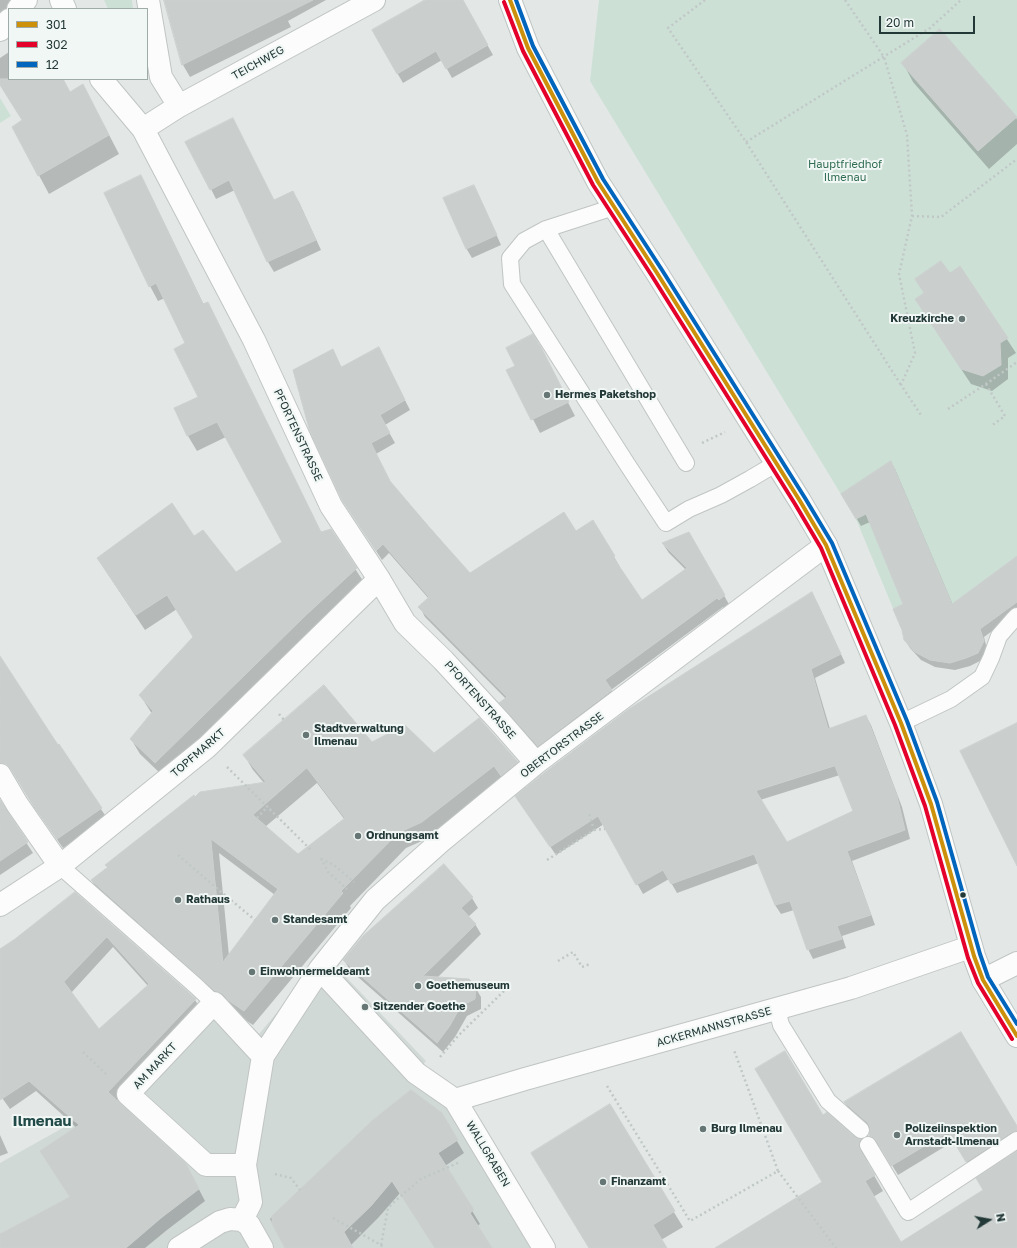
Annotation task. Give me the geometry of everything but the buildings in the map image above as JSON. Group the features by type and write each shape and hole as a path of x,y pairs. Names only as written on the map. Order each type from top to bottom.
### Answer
{"street":[{"path":"19,8 26,0"},
{"path":"148,0 160,77 179,106"},
{"name":"TEICHWEG","path":"143,129 179,106 374,0"},
{"path":"510,0 528,48 598,182 800,500 826,545 901,723 931,804 957,894 970,947 983,980 1017,1036"},
{"path":"0,30 8,21"},
{"name":"PFORTENSTRASSE","path":"102,80 143,129 254,340 331,506 379,579 405,623 443,660 536,763"},
{"name":"OBERTORSTRASSE","path":"320,968 372,904 440,842 536,763 826,545"},
{"name":"TOPFMARKT","path":"0,906 60,866 207,747 379,579"},
{"path":"0,775 17,804 60,866"},
{"name":"ACKERMANNSTRASSE","path":"454,1100 852,988 970,947"},
{"path":"983,980 1017,963"},
{"path":"242,1220 251,1202 245,1164 263,1056 320,968"},
{"name":"WALLGRABEN","path":"320,968 416,1073 454,1100 544,1248"},
{"path":"214,1003 263,1056"},
{"name":"AM MARKT","path":"214,1003 128,1094 206,1165 245,1164"},
{"path":"179,1248 220,1222 230,1219 242,1220 249,1225 262,1248"}],"lane":[{"path":"614,207 546,229 524,241 510,258 512,284 666,523 689,509 727,492 776,463"},
{"path":"546,229 683,459"},
{"path":"901,723 950,699 982,677 999,636 1017,616"},
{"path":"60,866 214,1003"},
{"path":"777,1009 782,1025 828,1100 861,1130"},
{"path":"868,1145 908,1212 1017,1140"}],"path":[{"path":"705,0 668,28 746,142 921,415"},
{"path":"845,0 884,57 907,135 912,216 899,274 915,353 901,385"},
{"path":"746,142 930,28 961,0"},
{"path":"912,216 941,218 1017,159"},
{"path":"948,409 1017,362"},
{"path":"986,384 1005,416 991,426"},
{"path":"683,459 714,437 749,419"},
{"path":"207,747 312,851"},
{"path":"257,818 268,806"},
{"path":"589,813 594,830"},
{"path":"548,860 594,830 606,829"},
{"path":"178,855 255,920"},
{"path":"321,858 334,865 372,904 328,872 321,858"},
{"path":"558,961 573,952 582,967 590,964"},
{"path":"458,1036 505,990"},
{"path":"729,1022 730,1038 778,1171 836,1248"},
{"path":"83,1052 128,1094"},
{"path":"596,1059 601,1076 690,1221 778,1171"},
{"path":"381,1245 388,1208 421,1179 462,1160"},
{"path":"290,1178 300,1190"},
{"path":"333,1218 384,1248"}],"shaded area":[{"path":"325,955 426,1061 411,1079 450,1109 532,1248 0,1248 0,1163 120,1096 210,992 259,1034"}],"green space":[{"path":"104,0 132,0 133,8 108,8"},
{"name":"Hauptfriedhof Ilmenau","path":"599,0 1017,0 1017,556 944,610 902,630 856,519 590,81"},
{"path":"0,98 11,116 0,123"}],"transit line":[{"name":"301","path":"510,0 528,48 598,182 657,273 826,545 901,723 931,804 974,956 983,980 1017,1036"},
{"name":"12","path":"516,0 533,46 603,179 662,270 832,543 907,721 937,802 980,954 988,977 1017,1024"},
{"name":"302","path":"504,2 523,51 593,185 652,276 821,548 895,725 925,806 968,958 978,983 1012,1039"}],"place":[{"name":"Kreuzkirche","path":"962,319"},
{"name":"Hermes Paketshop","path":"547,395"},
{"name":"Stadtverwaltung Ilmenau","path":"306,735"},
{"name":"Ordnungsamt","path":"358,836"},
{"name":"Rathaus","path":"178,900"},
{"name":"Standesamt","path":"275,920"},
{"name":"Einwohnermeldeamt","path":"252,972"},
{"name":"Goethemuseum","path":"418,986"},
{"name":"Sitzender Goethe","path":"365,1007"},
{"name":"Burg Ilmenau","path":"703,1129"},
{"name":"Polizeiinspektion Arnstadt-Ilmenau","path":"897,1135"},
{"name":"Finanzamt","path":"603,1182"}],"district":[{"name":"Ilmenau","path":"42,1121"}]}
